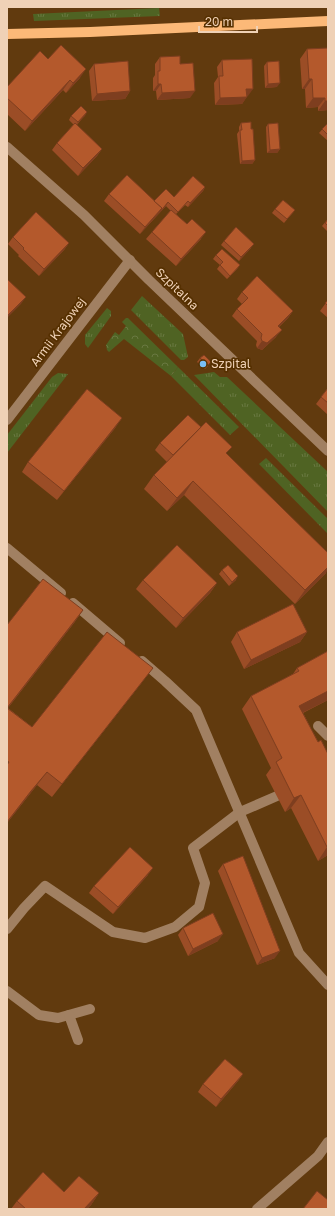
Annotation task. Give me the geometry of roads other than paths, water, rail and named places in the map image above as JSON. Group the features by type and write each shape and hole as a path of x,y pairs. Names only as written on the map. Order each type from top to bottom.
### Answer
{"main road":[{"path":"7,34 23,35 328,21"}],"street":[{"name":"Szpitalna","path":"7,147 84,215 328,451"},
{"name":"Armii Krajowej","path":"7,420 130,260"},
{"path":"7,548 165,681 196,710 299,953 328,985"},
{"path":"318,726 328,736"},
{"path":"7,929 45,886 113,932 145,938 175,928 199,907 205,883 193,848 240,812 277,796"},
{"path":"7,991 39,1015 58,1018 90,1009"},
{"path":"69,1015 78,1040"},
{"path":"257,1209 318,1156 328,1142"}],"place":[{"name":"Szpital","path":"203,364"}]}
